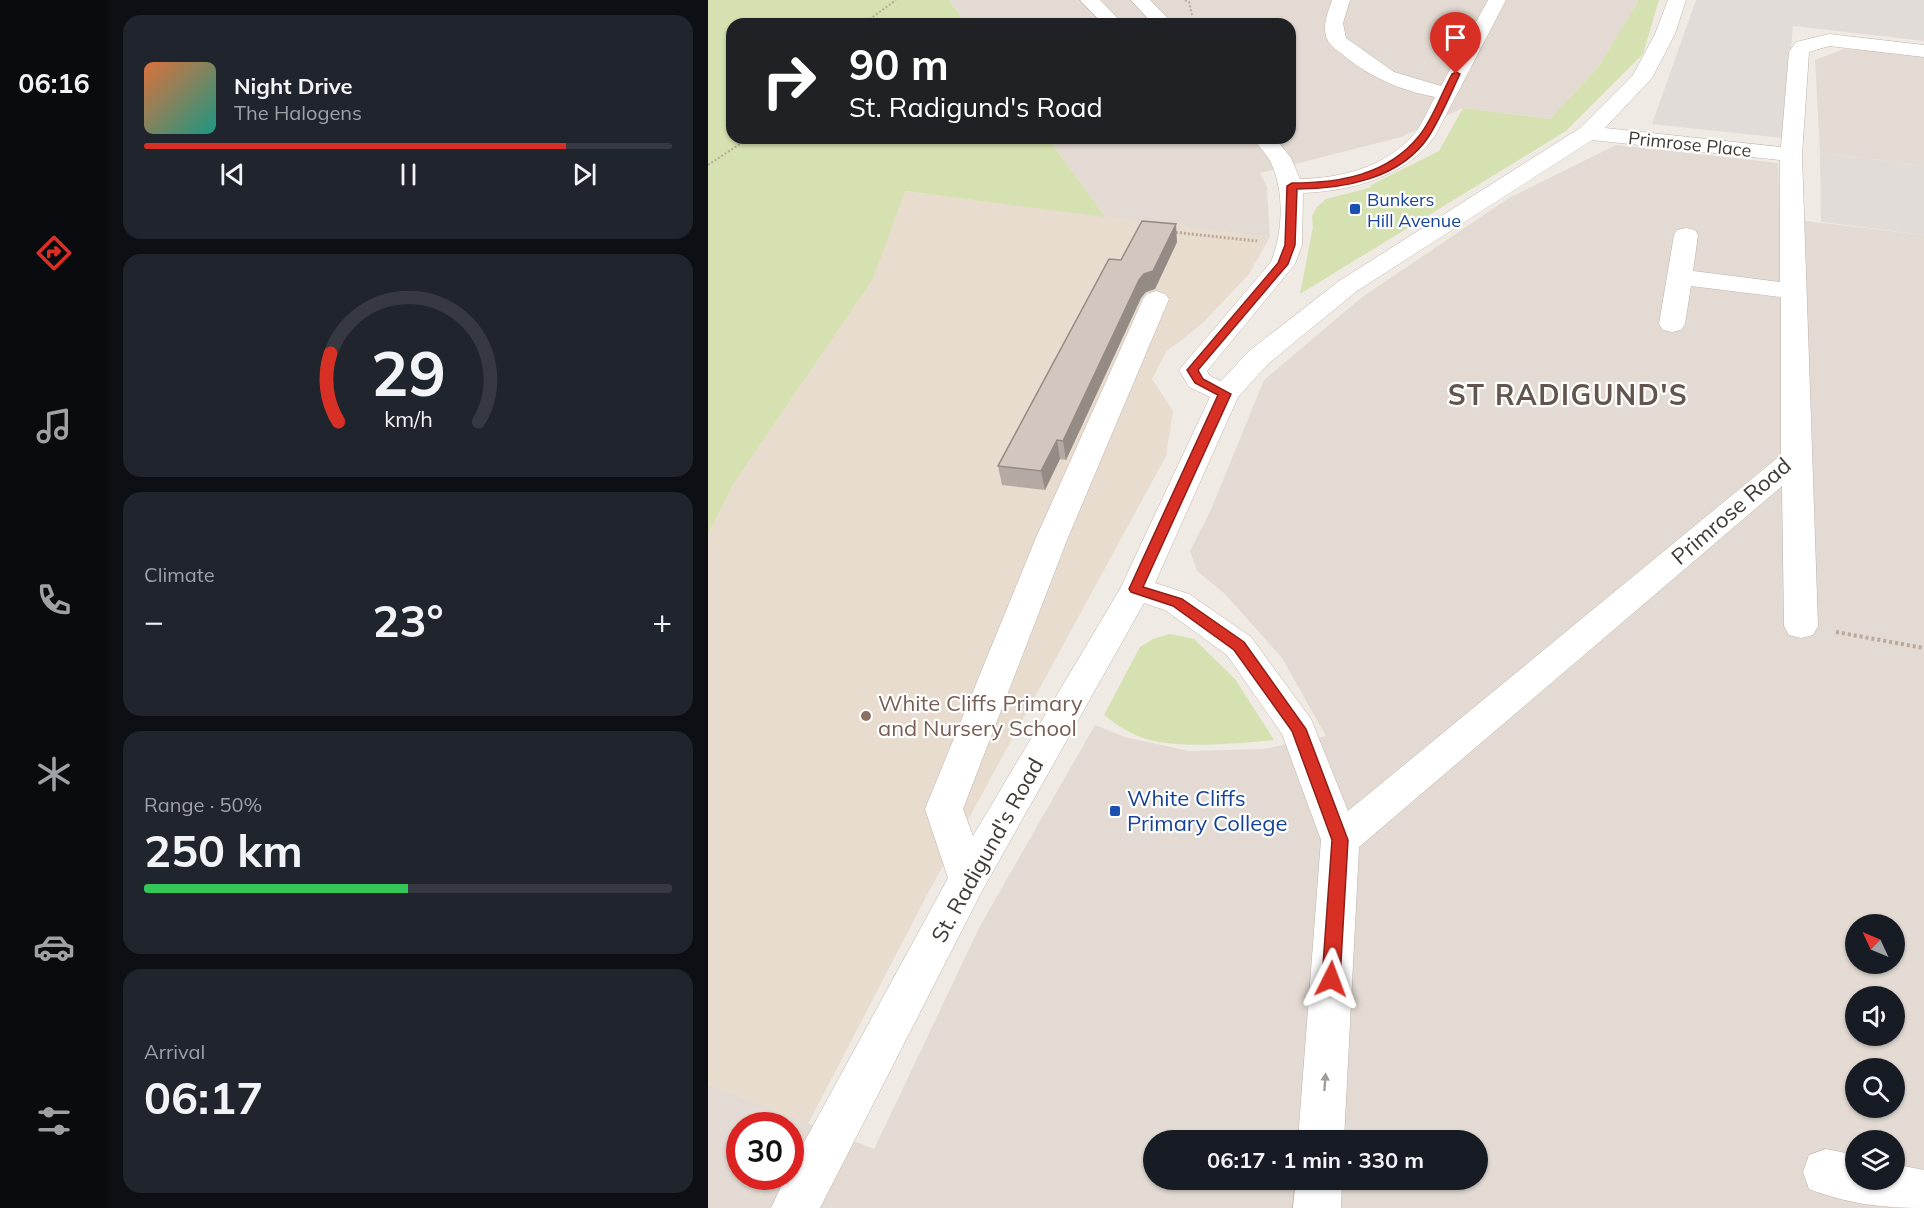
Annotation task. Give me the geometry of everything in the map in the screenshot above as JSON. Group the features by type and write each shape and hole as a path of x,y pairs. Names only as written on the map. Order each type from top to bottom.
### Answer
{"street":[{"path":"1089,0 1108,18"},
{"path":"1341,0 1335,23 1337,40 1380,75 1400,83 1445,93"},
{"path":"1292,186 1328,186 1359,180 1409,153 1424,136 1445,93 1497,0"},
{"name":"St. Radigund's Road","path":"795,1208 968,879 1136,589 1225,394 1259,357 1348,286 1588,133 1642,78 1665,34 1677,0"},
{"path":"1152,12 1170,4"},
{"name":"Primrose Road","path":"1340,840 1796,458 1791,155 1799,52 1803,46 1829,40 1924,51"},
{"name":"Primrose Place","path":"1588,133 1791,155"},
{"path":"1225,394 1199,381 1193,370 1283,264 1290,245 1292,186 1280,158 1269,144"},
{"path":"1672,324 1686,235"},
{"path":"1679,277 1795,291"},
{"path":"968,879 944,809 1051,540 1156,300"},
{"path":"1796,458 1801,626"},
{"path":"1136,589 1177,602 1239,646 1298,729 1340,840 1322,1130"},
{"path":"1826,1172 1924,1194"},
{"path":"1317,1208 1318,1190"}],"path":[{"path":"871,18 896,0"},
{"path":"708,165 740,144"},
{"path":"1171,232 1290,245"},
{"path":"1801,626 1924,648"}],"shaded area":[{"path":"949,0 1639,0 1598,67 1550,119 1463,108 1401,137 1260,173 1267,187 1270,237 1105,217 1052,144 1296,144 1296,18 962,18"},
{"path":"1696,0 1924,0 1924,41 1793,26 1783,138 1652,124"},
{"path":"1844,49 1924,54 1924,166 1820,152 1815,60"},
{"path":"1616,145 1778,163 1780,218 1924,235 1924,1208 708,1208 708,1084 780,1112 726,1112 726,1190 804,1190 804,1122 874,1149 980,926 1095,725 1125,737 1189,751 1264,749 1326,736 1282,658 1225,594 1197,571 1190,551 1210,512 1264,380 1362,297 1509,198"},
{"path":"1820,152 1924,166 1924,235 1821,222"},
{"name":"White Cliffs Primary and Nursery School","path":"904,191 1270,237 1249,274 1202,324 1166,352 1152,379 1173,411 1166,456 926,897 808,1124 804,1122 804,1112 778,1112 708,1084 708,534 734,483 873,279"}],"green space":[{"path":"708,0 949,0 962,18 726,18 726,144 1052,144 1105,217 905,191 873,279 734,483 708,534"},
{"path":"1639,0 1659,0 1643,54 1566,131 1300,294 1313,227 1312,216 1317,207 1326,199 1372,187 1369,186 1439,151 1463,108 1550,119 1598,67"},
{"path":"1170,634 1194,639 1235,679 1274,740 1201,745 1163,743 1131,733 1104,715 1140,647 1153,639"}],"building":[{"path":"1142,221 1176,224 1153,271 1144,274 1139,280 1063,441 1057,440 1041,471 998,466 1109,259 1121,260"}],"place":[{"name":"Bunkers Hill Avenue","path":"1355,209"},
{"name":"White Cliffs Primary and Nursery School","path":"866,716"},
{"name":"White Cliffs Primary College","path":"1115,811"}],"district":[{"name":"ST RADIGUND'S","path":"1568,394"}],"route":[{"path":"1331,979 1340,840 1298,729 1239,646 1177,602 1136,589 1225,394 1199,381 1193,370 1283,264 1290,245 1292,186 1328,186 1359,180 1409,153 1424,136 1456,74"}]}
